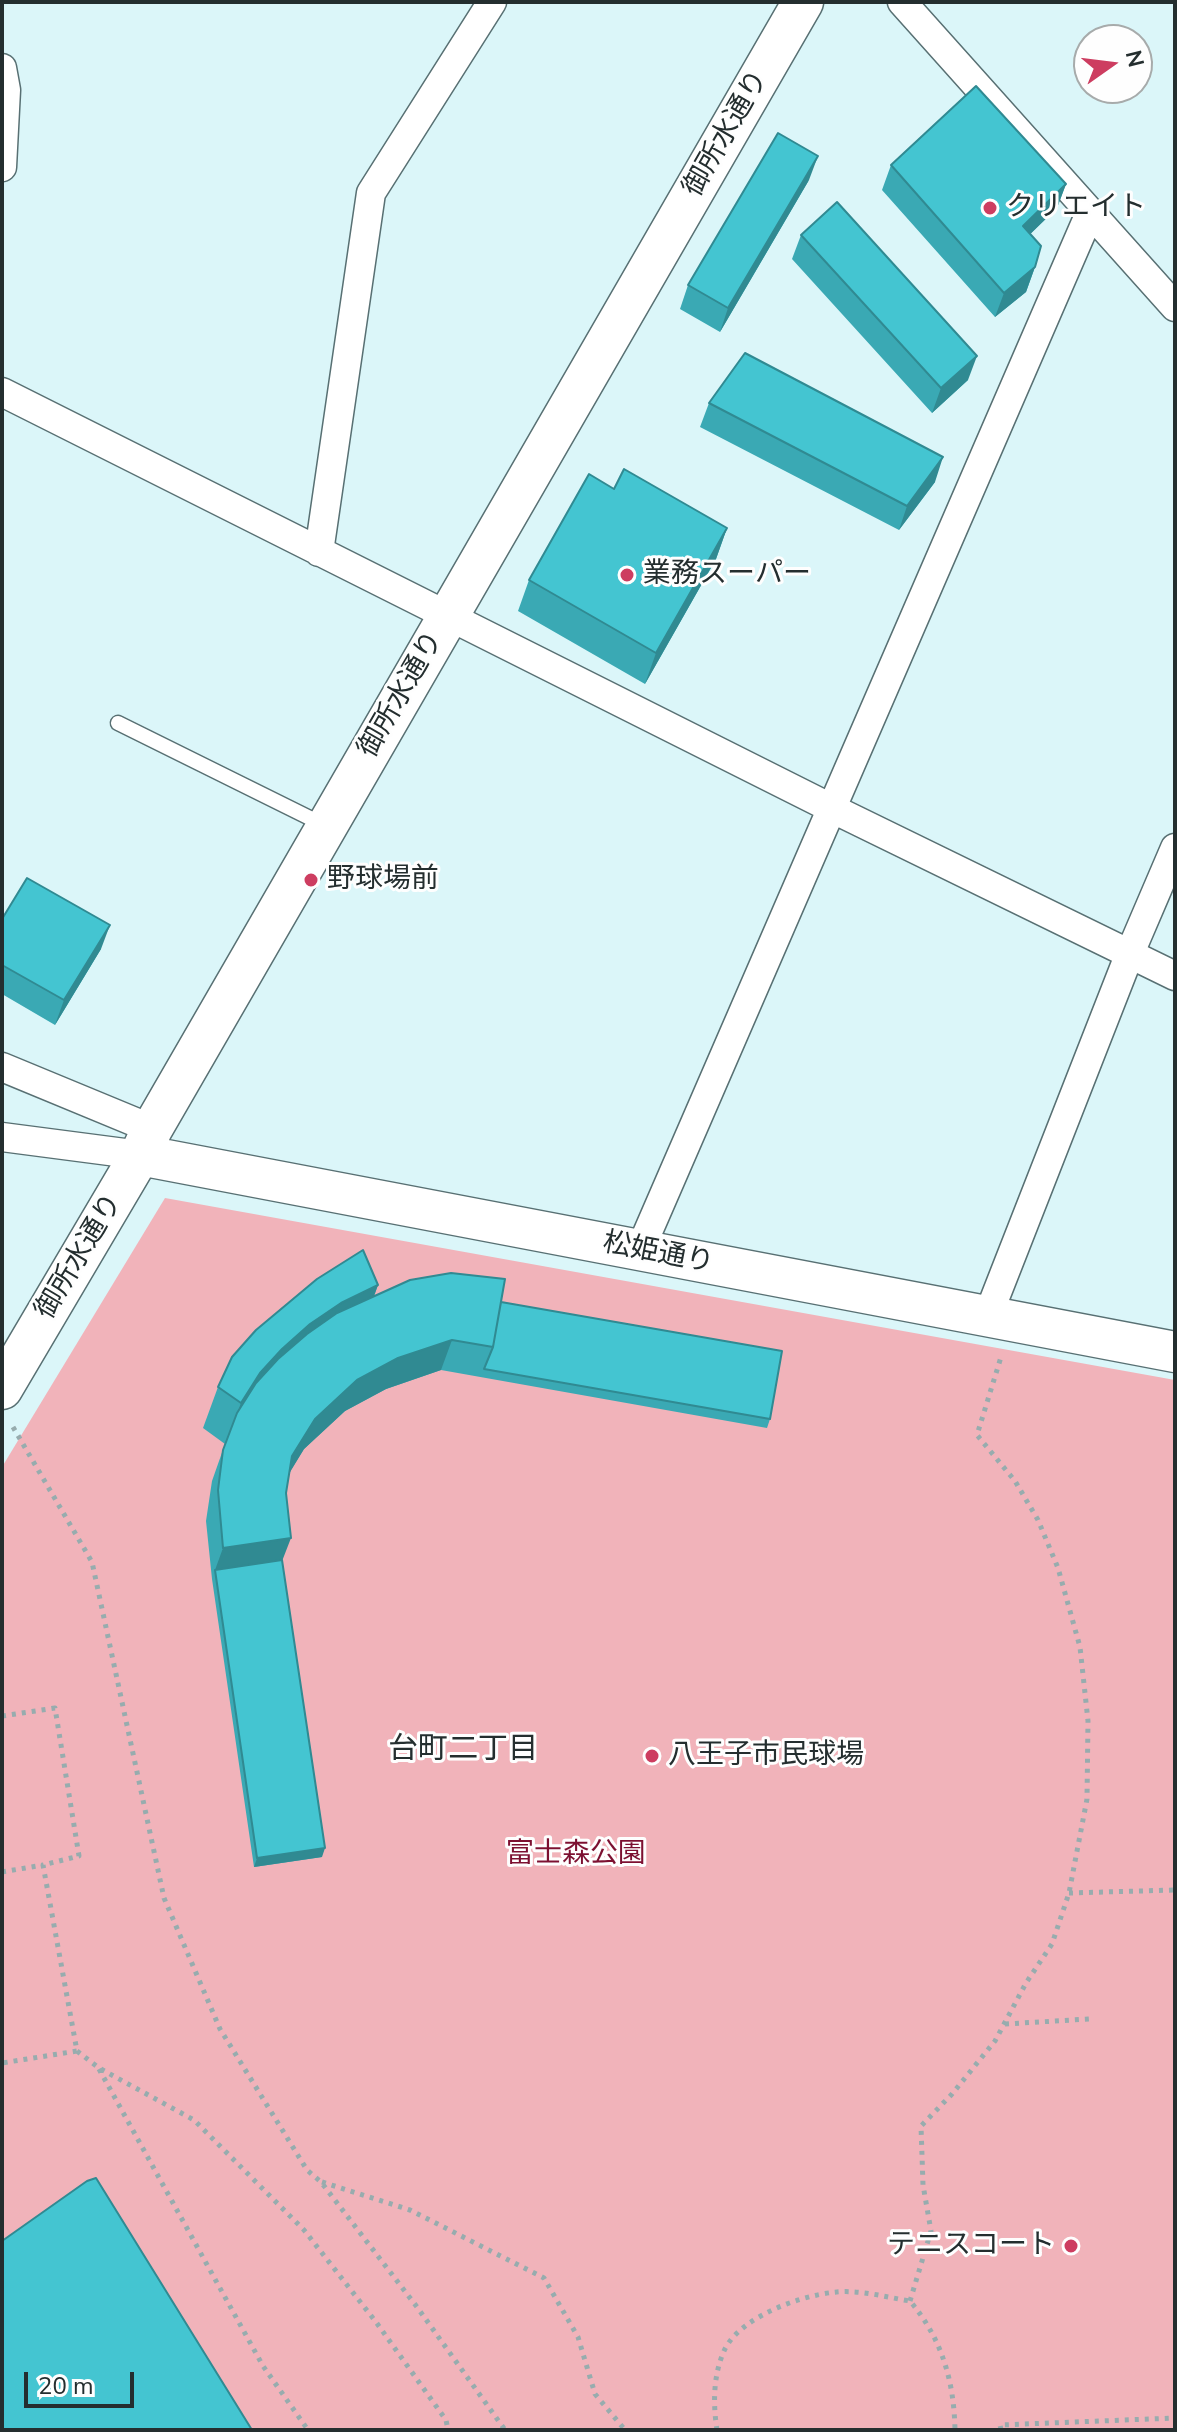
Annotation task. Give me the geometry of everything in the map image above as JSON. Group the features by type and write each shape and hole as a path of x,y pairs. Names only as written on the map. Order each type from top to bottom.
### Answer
{"street":[{"path":"319,552 371,193 492,2"},
{"name":"御所水通り","path":"2,1389 803,2"},
{"path":"902,2 1175,307"},
{"path":"2,68 6,90 2,167"},
{"path":"640,1250 1090,213"},
{"path":"2,392 833,809 1175,976"},
{"path":"996,1333 1130,953 1175,848"},
{"path":"2,1067 146,1142"},
{"path":"2,1137 146,1142"},
{"name":"松姫通り","path":"146,1142 640,1250 996,1333 1175,1352"}],"lane":[{"path":"118,723 326,826"}],"path":[{"path":"910,2301 931,2231 923,2185 921,2126 961,2084 995,2041 1052,1944 1069,1893 1087,1799 1088,1721 1080,1647 1058,1568 1038,1520 1015,1481 977,1435 996,1333"},
{"path":"13,1427 92,1562 164,1898 220,2029 307,2170 321,2182 417,2307 505,2430"},
{"path":"2,1716 55,1708 79,1856 2,1872"},
{"path":"43,1865 77,2051 99,2068 194,2120 304,2230 376,2322 446,2420 448,2430"},
{"path":"1069,1893 1175,1890"},
{"path":"1004,2024 1089,2019"},
{"path":"2,2063 77,2051"},
{"path":"99,2068 263,2366 308,2430"},
{"path":"321,2182 410,2210 544,2278 578,2337 595,2394 625,2430"},
{"path":"717,2430 713,2405 725,2349 746,2327 771,2310 826,2293 853,2291 910,2301 927,2321 949,2375 955,2430"},
{"path":"1001,2430 1000,2425 1175,2418"}],"green space":[{"name":"富士森公園","path":"165,1198 1175,1380 1175,2430 2,2430 2,1467"}],"building":[{"path":"976,86 1066,184 1023,226 1041,246 1035,267 1004,293 891,165"},
{"path":"778,133 818,156 728,308 688,285"},
{"path":"837,202 977,356 941,388 801,235"},
{"path":"745,353 943,457 907,506 709,403"},
{"path":"624,469 727,528 656,653 529,580 589,474 614,489"},
{"path":"27,878 110,925 64,1000 2,965 2,919"},
{"path":"363,1250 378,1285 341,1303 310,1324 260,1373 241,1403 218,1387 232,1357 256,1330 317,1279"},
{"path":"451,1273 505,1279 493,1347 452,1340 398,1358 357,1380 315,1419 292,1456 286,1493 291,1538 223,1548 218,1490 223,1450 237,1413 256,1383 278,1359 337,1313 410,1280"},
{"path":"501,1302 782,1351 770,1419 484,1369 493,1347"},
{"path":"282,1560 325,1848 257,1858 215,1570"},
{"path":"96,2178 252,2430 2,2430 2,2241 87,2181"}],"place":[{"name":"クリエイト","path":"990,208"},
{"name":"業務スーパー","path":"627,575"},
{"name":"野球場前","path":"311,880"},
{"name":"八王子市民球場","path":"652,1756"},
{"name":"テニスコート","path":"1071,2246"}],"district":[{"name":"台町二丁目","path":"463,1751"}]}
